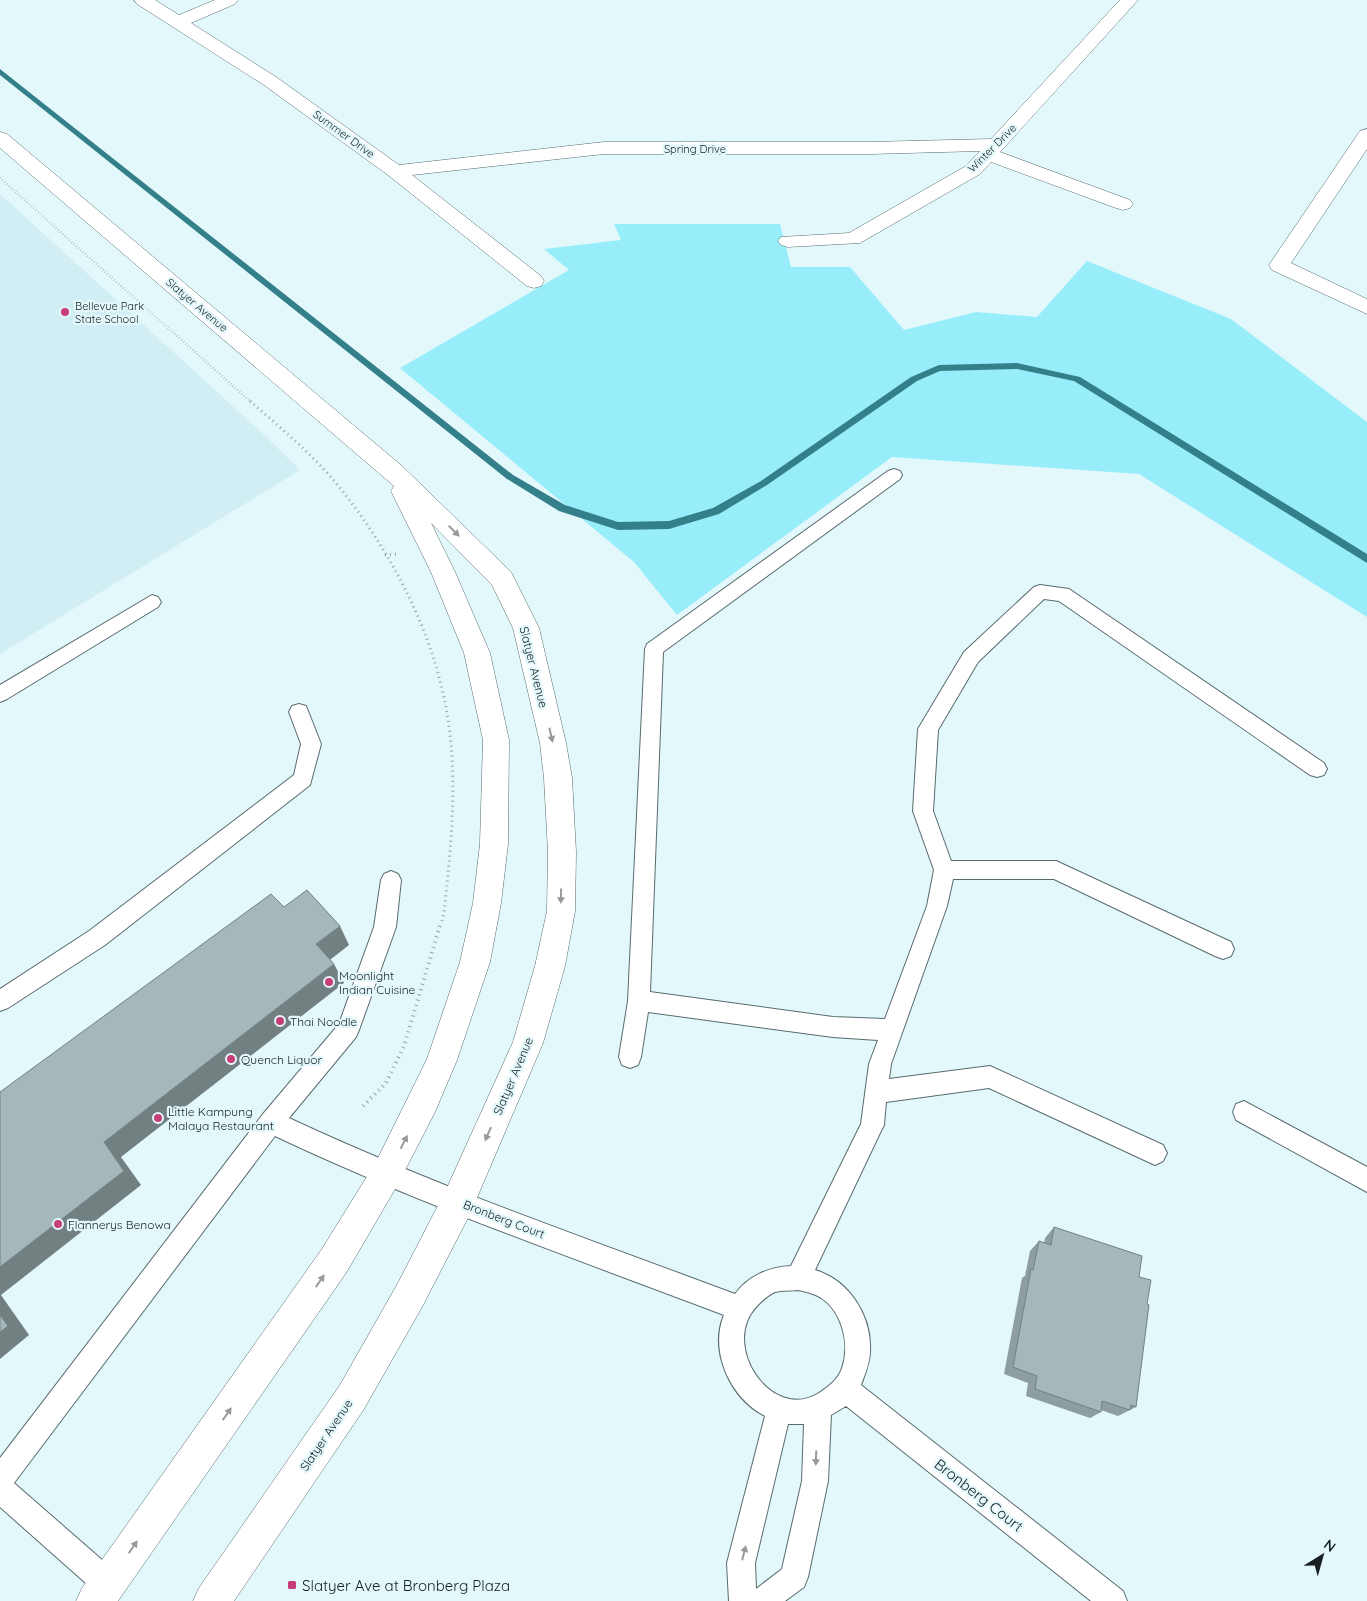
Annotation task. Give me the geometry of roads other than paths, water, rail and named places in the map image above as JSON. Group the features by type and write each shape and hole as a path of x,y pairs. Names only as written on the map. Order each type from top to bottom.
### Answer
{"street":[{"name":"Summer Drive","path":"143,0 270,81 396,171 534,281"},
{"path":"179,22 230,0"},
{"name":"Winter Drive","path":"788,241 853,239 973,170 1129,0"},
{"name":"Slatyer Avenue","path":"0,138 394,472 502,579 526,628 553,743 558,778 562,852 561,911 550,966 528,1043 458,1202 410,1296 352,1397 212,1601"},
{"path":"1366,140 1280,265 1367,307"},
{"name":"Spring Drive","path":"396,171 604,148 992,149"},
{"path":"992,149 1123,204"},
{"name":"Slatyer Avenue","path":"101,1592 334,1261 387,1173 424,1101 442,1060 474,962 487,903 494,844 496,740 477,653 444,572 394,472"}],"lane":[{"path":"630,1057 639,1001 654,649 894,475"},
{"path":"798,1278 872,1125 880,1064 937,906 944,870 923,811 928,729 971,658 1040,592 1063,594 1317,769"},
{"path":"0,694 152,602"},
{"path":"0,1001 97,938 302,779 311,744 299,712"},
{"path":"944,870 1056,870 1223,949"},
{"path":"0,1480 271,1122 348,1030 385,927 390,880"},
{"path":"639,1001 834,1027 892,1030"},
{"path":"877,1092 990,1078 1155,1153"},
{"path":"1244,1112 1367,1180"},
{"name":"Bronberg Court","path":"271,1122 337,1153 458,1202 740,1308"},
{"path":"798,1278 820,1284 839,1299 853,1319 858,1343 856,1368 845,1390 833,1401 818,1409 798,1413 779,1410 757,1398 741,1378 732,1354 732,1330 740,1308 755,1290 776,1280 798,1278"},
{"name":"Bronberg Court","path":"845,1390 1113,1601"},
{"path":"763,1601 794,1577 815,1481 818,1409"},
{"path":"743,1601 741,1562 779,1410"},
{"path":"0,1489 101,1592"}],"waterway":[{"path":"0,71 510,477 562,508 618,526 669,525 716,511 764,483 914,379 939,368 1017,366 1077,379 1367,559"}],"place":[{"name":"Bellevue Park State School","path":"65,312"},
{"name":"Moonlight Indian Cuisine","path":"329,982"},
{"name":"Thai Noodle","path":"280,1021"},
{"name":"Quench Liquor","path":"231,1059"},
{"name":"Little Kampung Malaya Restaurant","path":"158,1118"},
{"name":"Flannerys Benowa","path":"58,1224"},
{"name":"Slatyer Ave at Bronberg Plaza","path":"292,1585"}]}
